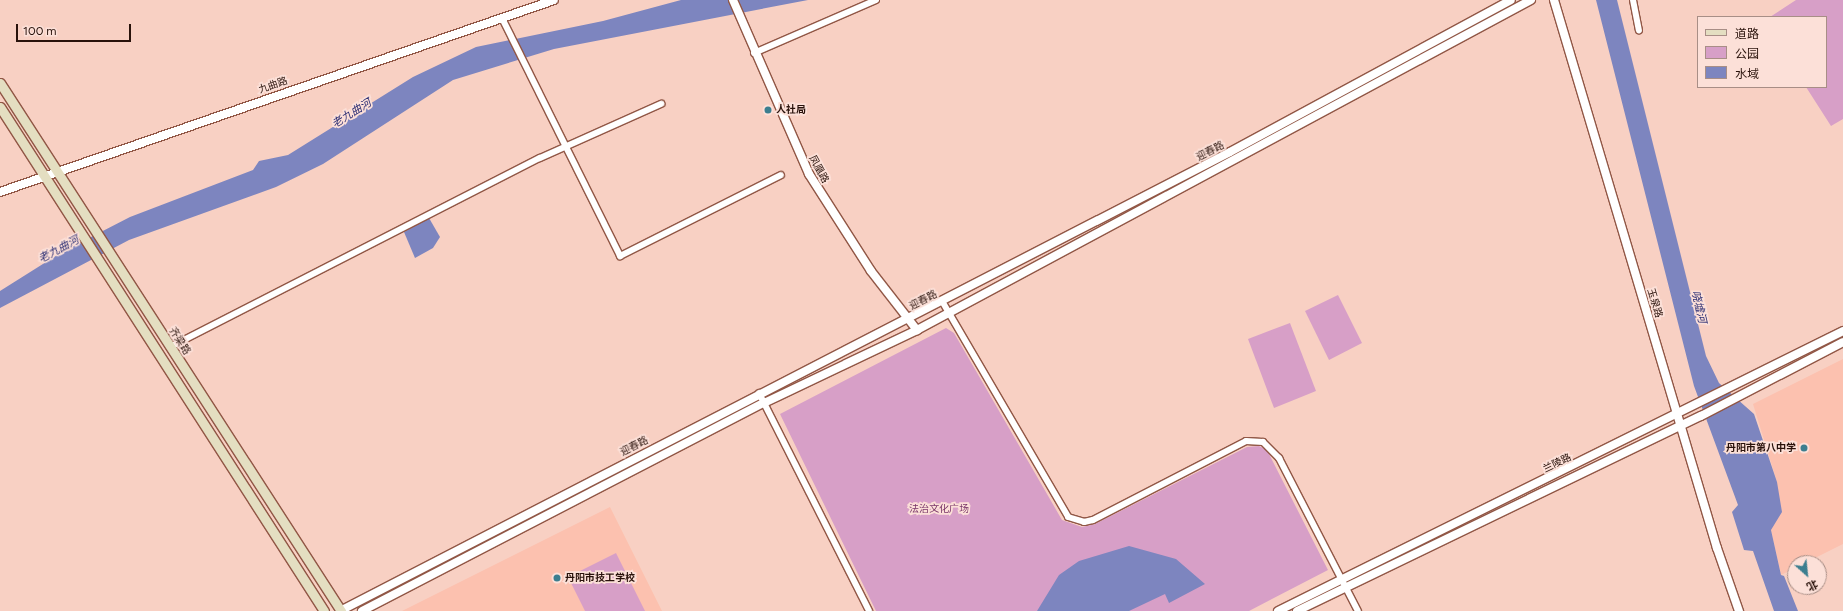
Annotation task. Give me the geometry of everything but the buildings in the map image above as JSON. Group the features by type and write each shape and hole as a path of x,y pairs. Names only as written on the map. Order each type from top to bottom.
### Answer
{"main road":[{"name":"齐梁路","path":"0,83 341,611"},
{"path":"0,107 324,611"},
{"path":"203,422 215,416"}],"street":[{"name":"九曲路","path":"0,192 554,0"},
{"name":"凤凰路","path":"733,0 754,53 809,174 871,271 917,330"},
{"path":"754,53 876,0"},
{"name":"迎春路","path":"341,611 759,393 942,301 1511,0"},
{"name":"迎春路","path":"362,611 764,403 917,330 1531,0"},
{"name":"玉泉路","path":"1554,0 1681,426 1740,611"},
{"path":"1633,0 1639,30"},
{"path":"502,18 620,256 781,175"},
{"path":"170,347 540,158 566,148 661,104"},
{"path":"942,301 1068,517 1084,522 1093,520 1254,439 1263,442 1279,458 1358,611"},
{"name":"兰陵路","path":"1278,611 1695,406 1843,331"},
{"name":"兰陵路","path":"1297,611 1681,426 1843,342"},
{"path":"759,393 869,611"}],"shaded area":[{"name":"丹阳市第八中学","path":"1843,359 1843,544 1821,555 1787,555 1787,572 1781,575 1771,530 1777,482 1753,404"},
{"name":"丹阳市技工学校","path":"610,507 662,611 402,611"}],"green space":[{"path":"1796,0 1843,0 1843,119 1831,126 1807,88 1827,88 1827,16 1772,16"},
{"path":"1338,295 1362,343 1329,360 1305,311"},
{"path":"1290,323 1316,391 1274,408 1248,339"},
{"name":"法治文化广场","path":"946,328 954,333 1062,520 1082,527 1095,524 1247,447 1259,446 1267,450 1328,570 1249,611 876,611 780,414"},
{"path":"616,553 645,611 585,611 568,577"}],"water":[{"path":"681,0 808,0 554,49 453,80 323,164 276,187 129,240 0,308 0,291 62,252 130,217 253,170 259,161 288,155 413,77 476,47 603,21"},
{"path":"1596,0 1617,0 1706,356 1719,383 1754,414 1777,482 1782,512 1771,530 1781,575 1784,576 1787,584 1787,595 1792,595 1798,611 1774,611 1753,551 1744,550 1732,512 1738,505 1694,386"},
{"path":"429,218 440,237 433,248 415,258 404,232"},
{"path":"1129,546 1176,559 1205,584 1169,603 1165,594 1129,611 1037,611 1059,575 1079,561"}],"place":[{"name":"人社局","path":"768,110"},
{"name":"丹阳市第八中学","path":"1804,448"},
{"name":"丹阳市技工学校","path":"557,578"}],"water label":[{"name":"老九曲河","path":"352,114"},
{"name":"老九曲河","path":"59,250"},
{"name":"哓墟河","path":"1698,307"}]}
